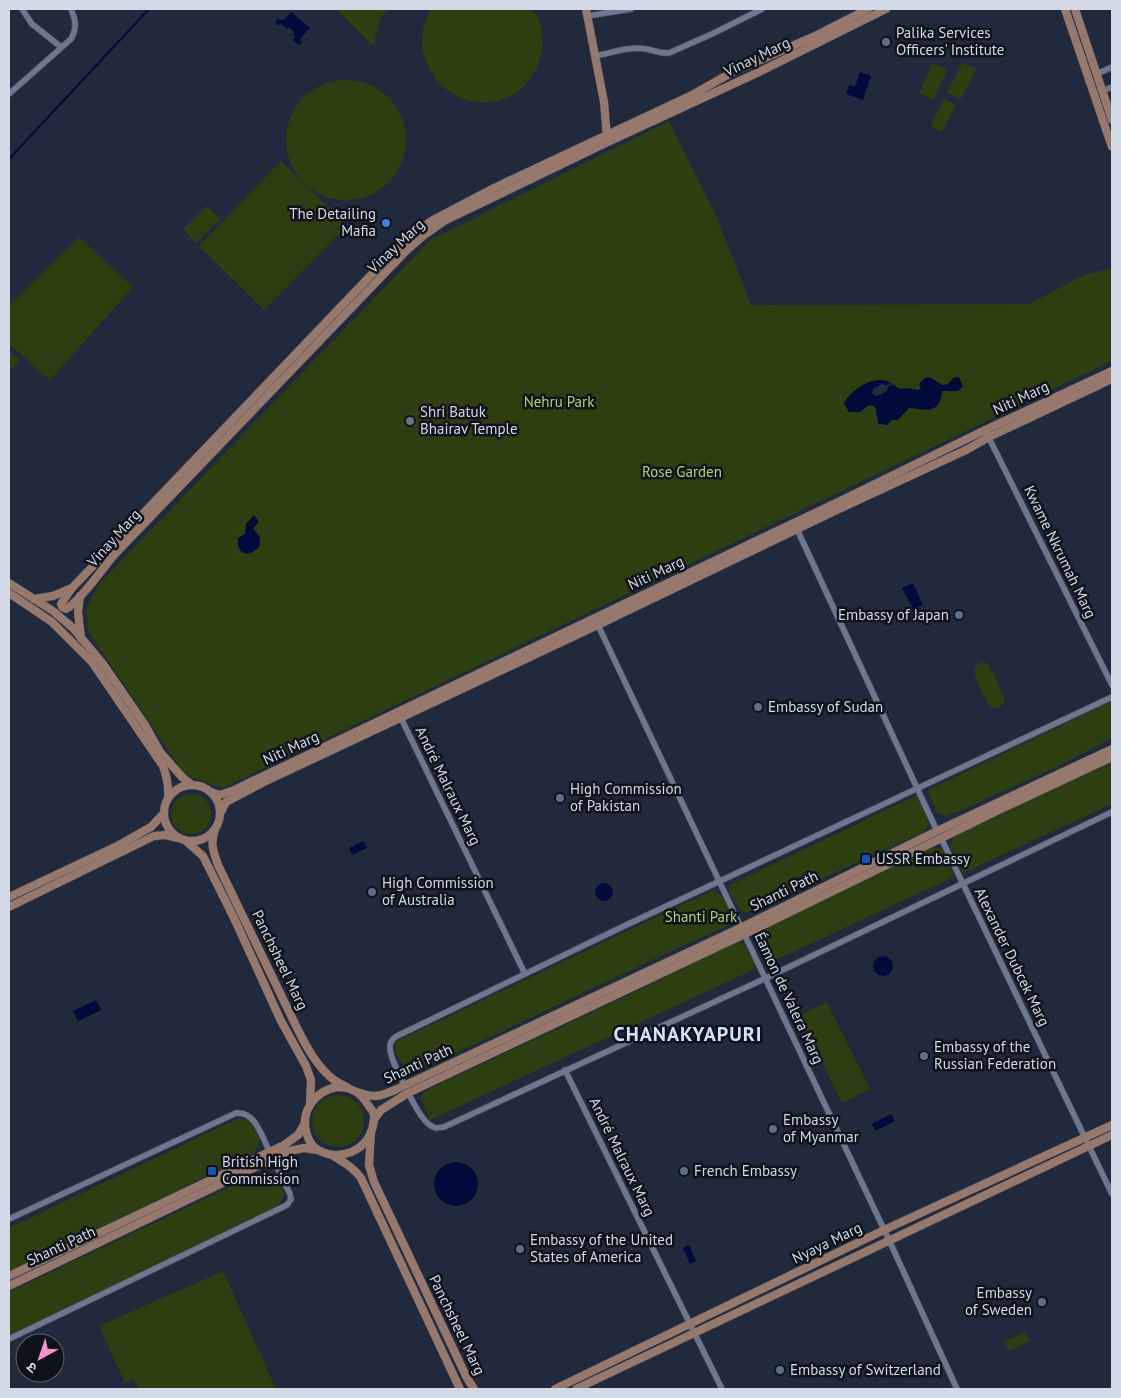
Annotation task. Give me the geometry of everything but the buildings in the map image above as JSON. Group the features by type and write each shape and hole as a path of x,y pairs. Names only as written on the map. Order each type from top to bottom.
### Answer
{"main road":[{"name":"Vinay Marg","path":"80,596 114,555 417,241 444,221 694,94 731,73 815,36 859,11 868,9"},
{"name":"Vinay Marg","path":"34,599 53,596 72,588 395,250 431,221 494,188 759,72 886,9"},
{"path":"1065,9 1112,147"},
{"path":"1075,9 1112,120"},
{"path":"586,12 604,102 607,138"},
{"name":"Niti Marg","path":"211,792 219,795 232,792 596,622 795,526 966,450 987,433 1112,371"},
{"name":"Niti Marg","path":"987,433 1112,380"},
{"path":"9,583 52,611 73,628 103,664 145,726 160,752 182,777 192,785"},
{"path":"72,588 61,604 62,607 66,609 71,607 80,596"},
{"path":"9,593 52,622 92,662 163,766 168,782 168,798"},
{"path":"80,596 78,612 81,638"},
{"name":"Niti Marg","path":"220,812 226,802 242,793 402,718 596,622"},
{"name":"Shanti Path","path":"375,1118 381,1110 408,1093 743,931 1112,749"},
{"name":"Shanti Path","path":"939,835 1112,757"},
{"path":"9,907 154,836 164,835 194,842 204,839 213,832 219,823 220,812 218,801 211,792 202,787 192,785 181,787 171,794 165,803 166,826 173,835 182,839"},
{"path":"9,897 151,827 164,813"},
{"name":"Panchsheel Marg","path":"215,829 212,847 218,865 297,1028 318,1064 334,1080 348,1088"},
{"name":"Panchsheel Marg","path":"182,839 203,856 234,918 281,1021 306,1066 311,1080 310,1104"},
{"name":"Shanti Path","path":"357,1092 367,1096 380,1096 743,931"},
{"path":"332,1155 352,1152 363,1145 371,1132 375,1118 363,1097 348,1088 337,1087 326,1090 319,1094 310,1104 305,1123 308,1138 317,1150 349,1164 361,1178 460,1389"},
{"name":"Shanti Path","path":"9,1286 272,1156 298,1135 305,1123"},
{"name":"Nyaya Marg","path":"555,1389 884,1230 1112,1125"},
{"name":"Panchsheel Marg","path":"371,1132 369,1165 374,1182 474,1389"},
{"name":"Nyaya Marg","path":"576,1389 1112,1135"},
{"name":"Shanti Path","path":"9,1276 272,1156 304,1148 317,1150"}],"street":[{"path":"22,9 32,24 61,47"},
{"path":"9,94 71,39 76,25 71,9"},
{"path":"586,12 631,9"},
{"path":"595,56 638,49 646,49 662,54 712,34 762,9"},
{"path":"1097,74 1112,68"},
{"path":"1103,91 1112,87"},
{"name":"Kwame Nkrumah Marg","path":"987,433 1112,685"},
{"name":"Alexander Dubcek Marg","path":"795,526 939,835 1112,1194"},
{"name":"Éamon de Valera Marg","path":"596,622 766,978 958,1389"},
{"path":"404,1085 389,1048 396,1036 1112,697"},
{"name":"André Malraux Marg","path":"402,718 525,974"},
{"path":"408,1093 421,1116 429,1125 436,1128 444,1127 766,978 962,882 1112,812"},
{"name":"André Malraux Marg","path":"565,1070 722,1389"},
{"path":"9,1219 236,1113 249,1115 254,1121 291,1199 287,1205 9,1339"}],"green space":[{"path":"336,9 388,9 381,17 373,46"},
{"path":"432,9 532,9 538,18 542,41 538,64 527,83 508,97 481,103 469,101 446,89 437,80 424,56 422,44 423,31 426,19"},
{"path":"933,63 947,70 933,100 919,93"},
{"path":"962,63 976,69 961,99 947,93"},
{"path":"346,80 358,81 369,85 379,90 388,98 396,107 401,117 405,128 405,152 401,163 396,173 388,182 379,190 369,195 358,199 346,200 334,199 323,195 313,190 304,182 296,173 291,163 287,152 286,140 287,128 291,117 296,107 304,98 313,90 323,85 334,81"},
{"path":"944,99 956,105 942,132 930,126"},
{"name":"Nehru Park","path":"669,121 714,211 751,305 1029,304 1082,276 1112,268 1112,361 223,788 185,775 88,631 86,609 99,584 430,240"},
{"path":"281,161 347,226 264,310 199,246"},
{"path":"207,206 220,219 196,243 183,229"},
{"path":"79,237 133,287 50,380 9,344 9,306"},
{"path":"9,351 20,360 12,370 9,367"},
{"path":"985,662 994,674 1004,699 1004,704 997,708 992,708 989,705 980,689 976,676 976,666"},
{"path":"1112,701 1112,738 1060,765 960,811 946,816 938,814 928,790"},
{"path":"1112,761 1112,804 963,873 950,846 954,836"},
{"path":"195,794 202,797 208,803 211,814 210,822 202,831 195,834 187,834 180,831 172,822 171,810 174,803 183,795"},
{"name":"Shanti Park","path":"917,795 930,822 924,832 746,913 741,910 729,893 730,885"},
{"name":"Shanti Park","path":"932,847 942,849 954,877 767,964 762,957 754,934"},
{"name":"Shanti Park","path":"713,890 727,904 730,914 729,925 418,1071 408,1071 396,1054 395,1042"},
{"name":"Shanti Park","path":"737,941 744,945 748,951 755,964 753,970 430,1120 421,1099 423,1093 429,1089 639,990"},
{"path":"827,1002 870,1089 842,1103 799,1015"},
{"path":"333,1095 343,1095 357,1102 364,1116 364,1126 357,1140 343,1147 333,1147 323,1143 316,1136 312,1126 312,1116 316,1106 323,1099"},
{"path":"239,1118 252,1123 259,1132 259,1143 252,1154 9,1272 9,1228"},
{"path":"263,1171 275,1176 281,1186 284,1195 276,1207 9,1336 9,1292"},
{"path":"223,1271 276,1389 139,1389 134,1379 125,1383 99,1326"},
{"path":"1025,1332 1029,1341 1009,1351 1004,1342"}],"shaded area":[{"path":"291,12 310,28 300,39 302,42 299,45 293,40 295,37 294,32 289,27 287,29 281,24 277,25 275,22 278,19 284,20"},
{"path":"860,72 871,76 863,100 846,94 849,85 855,87"},
{"path":"930,377 942,385 948,384 953,378 959,377 963,386 958,391 943,391 939,403 933,408 926,410 909,408 898,420 892,420 887,425 878,423 874,406 869,405 860,412 849,412 844,403 862,385 875,380 887,381 900,389 919,390 922,380"},
{"path":"254,515 259,522 253,528 260,537 259,547 251,553 244,553 239,548 238,538 245,534 246,524"},
{"path":"913,583 923,605 913,609 902,588"},
{"path":"363,841 367,848 352,855 349,848"},
{"path":"600,883 608,883 613,888 611,899 600,901 595,896 595,888"},
{"path":"883,956 890,959 893,966 890,973 883,976 876,973 873,966 876,959"},
{"path":"96,1000 101,1010 78,1021 73,1011"},
{"path":"891,1114 895,1121 875,1131 872,1124"},
{"path":"456,1162 468,1166 474,1172 478,1184 474,1196 468,1202 456,1206 444,1202 438,1196 434,1184 438,1172 444,1166"},
{"path":"689,1245 696,1261 690,1264 683,1248"}],"pier":[{"path":"893,382 894,384 888,387 887,391 877,396 872,393 874,388"}],"waterway":[{"path":"9,159 149,9"}],"place":[{"name":"Palika Services Officers' Institute","path":"886,42"},
{"name":"The Detailing Mafia","path":"386,223"},
{"name":"Shri Batuk Bhairav Temple","path":"410,421"},
{"name":"Embassy of Japan","path":"959,615"},
{"name":"Embassy of Sudan","path":"758,707"},
{"name":"High Commission of Pakistan","path":"560,798"},
{"name":"USSR Embassy","path":"866,859"},
{"name":"High Commission of Australia","path":"372,892"},
{"name":"Embassy of the Russian Federation","path":"924,1056"},
{"name":"Embassy of Myanmar","path":"773,1129"},
{"name":"British High Commission","path":"212,1171"},
{"name":"French Embassy","path":"684,1171"},
{"name":"Embassy of the United States of America","path":"520,1249"},
{"name":"Embassy of Sweden","path":"1042,1302"},
{"name":"Embassy of Switzerland","path":"780,1370"}],"district":[{"name":"CHANAKYAPURI","path":"688,1034"}],"park label":[{"name":"Rose Garden","path":"682,472"}]}
